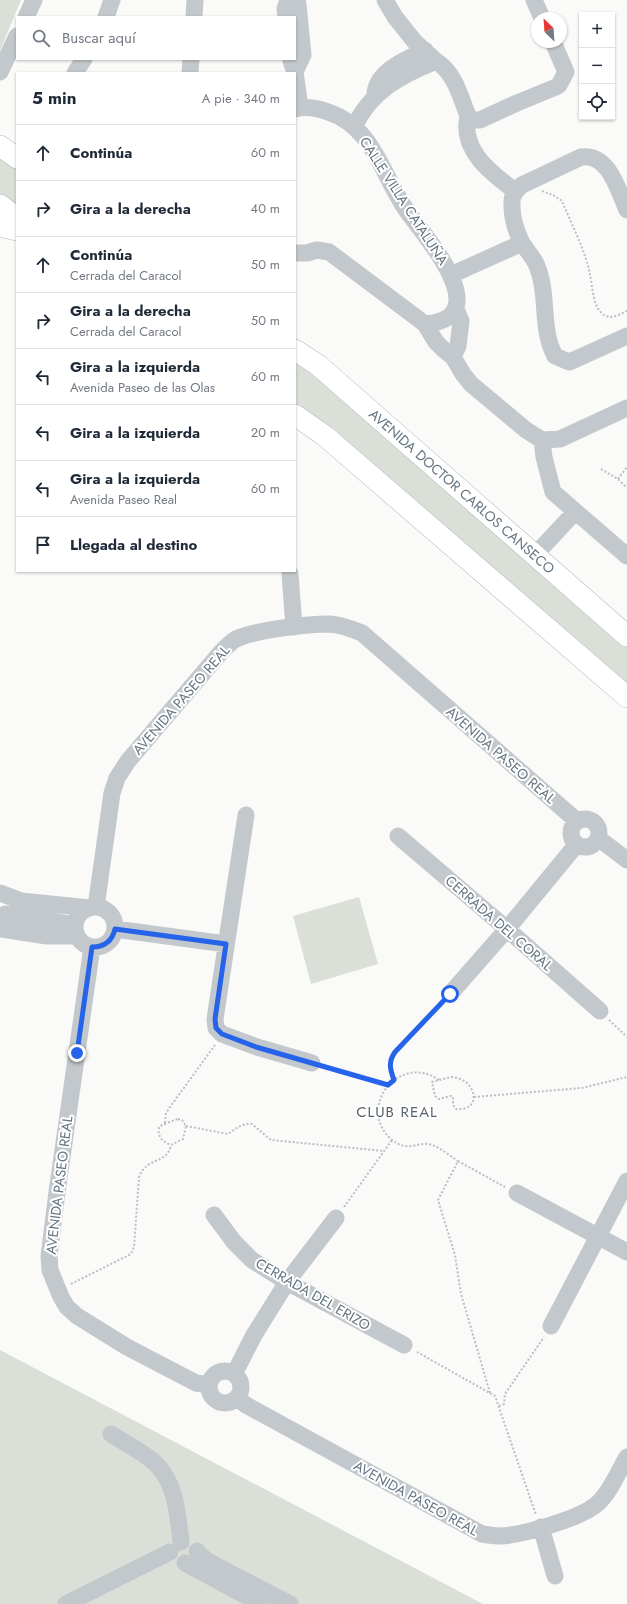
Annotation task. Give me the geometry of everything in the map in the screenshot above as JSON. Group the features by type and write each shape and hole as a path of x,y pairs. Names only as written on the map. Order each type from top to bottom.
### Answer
{"main road":[{"path":"0,146 16,157"},
{"path":"0,205 16,217"},
{"path":"0,226 16,230"},
{"name":"AVENIDA DOCTOR CARLOS CANSECO","path":"296,351 318,365 627,636"},
{"path":"296,416 325,436 627,697"}],"street":[{"path":"26,16 34,0"},
{"path":"106,16 112,0"},
{"path":"194,16 195,0"},
{"path":"286,16 285,9 288,0"},
{"name":"CALLE VILLA CATALUÑA","path":"293,66 303,55 298,4 295,0"},
{"path":"385,0 395,17 415,42 451,74 468,116 466,130 470,143 478,159 489,171 521,187"},
{"path":"534,0 539,12"},
{"path":"0,72 16,38"},
{"path":"468,116 474,120 480,120 560,85 566,72 556,48"},
{"path":"354,127 358,118 374,96 379,80 388,71 435,59"},
{"path":"76,72 83,60"},
{"path":"190,72 191,60"},
{"name":"CALLE VILLA CATALUÑA","path":"296,91 298,108 309,107 337,115 364,136 407,211 428,238 451,275 458,297 456,309 461,321 458,346 453,357"},
{"path":"627,210 603,163 598,159 590,157 581,157 521,187 511,200 516,226 522,243 537,265 544,288 550,344 555,356 569,362 627,336"},
{"path":"451,275 522,243"},
{"path":"299,256 317,250 330,252 425,324 436,342 453,357 471,384 526,430 542,440 560,439 627,408"},
{"path":"425,324 435,323 449,318 456,309"},
{"path":"542,440 544,457 553,492 574,512 627,556"},
{"path":"534,556 574,512"},
{"path":"290,574 294,627"},
{"name":"AVENIDA PASEO REAL","path":"93,908 112,793 117,778 128,761 222,651 234,640 246,636 294,627 331,624 348,627 362,633 577,821"},
{"path":"246,815 215,1019 216,1028 222,1034 256,1047 312,1063"},
{"path":"582,819 591,820 598,828 598,838 591,845 581,846 573,840 571,830 577,821 582,819"},
{"name":"CERRADA DEL CORAL","path":"398,836 600,1011"},
{"path":"598,838 627,860"},
{"path":"450,994 507,929 577,844"},
{"path":"0,894 21,901 93,908 108,912 115,922 113,935 104,945 92,947 81,941 76,930 80,914 93,908"},
{"path":"0,894 5,906 2,922 76,930"},
{"path":"115,929 226,944"},
{"name":"AVENIDA PASEO REAL","path":"92,947 49,1256 50,1270 58,1291 68,1307 77,1316 120,1343 196,1383 209,1385"},
{"path":"551,1326 627,1181"},
{"path":"517,1193 598,1238 627,1252"},
{"name":"CERRADA DEL ERIZO","path":"214,1215 234,1242 252,1260 287,1282 404,1345"},
{"path":"234,1374 254,1335 287,1282 336,1218"},
{"path":"227,1371 234,1374 239,1379 241,1385 241,1392 237,1398 232,1402 225,1404 219,1403 213,1399 209,1393 209,1385 210,1380 214,1375 227,1371"},
{"name":"AVENIDA PASEO REAL","path":"237,1398 246,1405 482,1534 502,1536 540,1528 579,1515 598,1503 605,1495 627,1457"},
{"path":"111,1434 156,1463 168,1481 174,1500 176,1547 173,1557 261,1604"},
{"path":"540,1528 555,1576"},
{"path":"66,1604 176,1547 191,1544 202,1557 213,1564 285,1603"},
{"path":"185,1563 196,1560 198,1556 197,1551"}],"path":[{"path":"521,187 535,188 553,194 562,201 587,263 594,298 600,310 603,314 611,317 627,311"},
{"path":"618,479 627,467"},
{"path":"601,469 618,479 627,488"},
{"path":"394,1080 391,1072 390,1060 395,1052 450,994"},
{"path":"600,1011 627,1037"},
{"path":"165,1123 166,1113 222,1034"},
{"path":"312,1063 388,1085"},
{"path":"439,1080 432,1075 423,1072 414,1072 394,1080 388,1085 380,1100 379,1116 385,1133 392,1140 402,1145 410,1147 432,1145 517,1193"},
{"path":"451,1077 462,1080 472,1087 474,1097 468,1107 462,1109 456,1108 453,1105 453,1098 451,1096 439,1099 435,1096 432,1082 451,1077"},
{"path":"474,1097 582,1088 627,1077"},
{"path":"186,1126 183,1139 171,1145 165,1143 159,1136 159,1127 165,1123 170,1123 178,1119 184,1122 186,1126 228,1134 238,1127 246,1124 252,1124 271,1140 384,1151"},
{"path":"336,1218 392,1140"},
{"path":"58,1291 131,1254 134,1247 140,1173 147,1164 164,1157 169,1153 171,1145"},
{"path":"458,1161 440,1196 439,1203 455,1255 461,1294 490,1393"},
{"path":"499,1406 504,1404 506,1394 551,1326"},
{"path":"404,1345 495,1396 540,1528"}],"shaded area":[{"path":"0,0 21,0 0,51"},
{"path":"0,156 16,167 16,207 0,196"},
{"path":"296,363 356,408 627,642 627,686 296,406"},
{"path":"359,897 378,964 311,984 293,916"},
{"path":"0,1350 483,1604 0,1604"}],"district":[{"name":"CLUB REAL","path":"397,1112"}],"route":[{"path":"77,1053 92,947 104,945 110,941 115,929 226,944 215,1019 216,1028 222,1034 256,1047 388,1085 394,1080 391,1072 390,1060 395,1052 450,994"}]}
